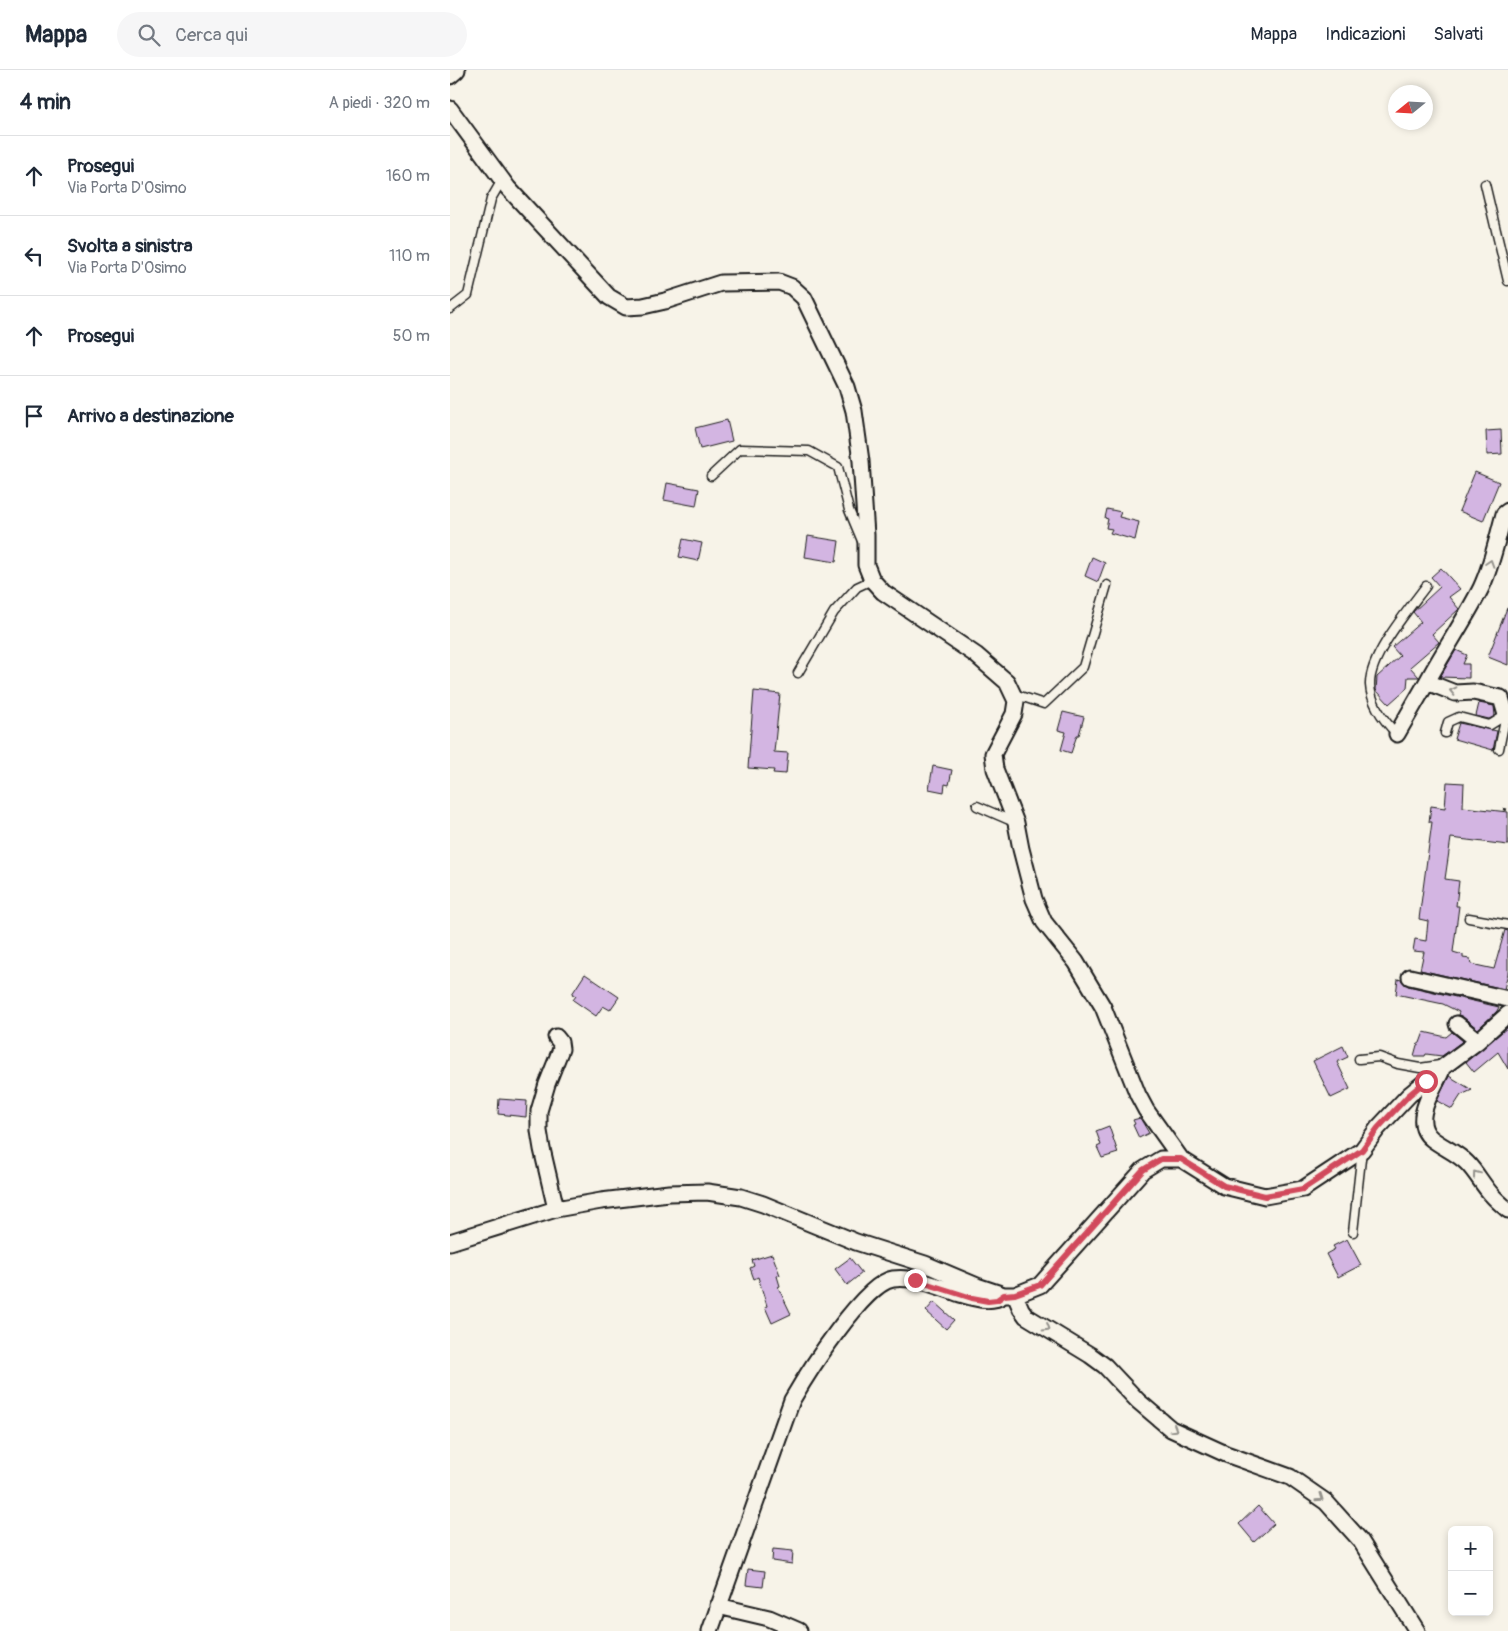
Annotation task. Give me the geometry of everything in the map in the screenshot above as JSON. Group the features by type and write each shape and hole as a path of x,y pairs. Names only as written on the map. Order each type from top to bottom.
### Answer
{"street":[{"path":"450,76 457,70"},
{"path":"450,109 502,180 609,297 626,307 664,302 722,283 779,282 792,287 804,298 847,386 854,411 861,461 866,565 872,580 883,592 976,655 1007,682 1016,701 1014,714 993,754 995,769 1016,823 1034,899 1044,922 1076,962 1103,1007 1142,1102 1181,1159 1224,1186 1265,1196 1303,1189 1362,1150 1378,1128 1409,1095 1478,1041 1508,1014"},
{"path":"1397,734 1481,587 1504,514 1508,511"},
{"path":"1427,682 1455,693 1505,693 1507,715"},
{"path":"1410,977 1508,999"},
{"path":"1457,1024 1478,1041"},
{"path":"556,1036 562,1049 547,1084 540,1111 539,1131 556,1209"},
{"path":"1445,1065 1424,1108 1426,1130 1432,1138 1467,1163 1491,1194 1508,1210"},
{"path":"710,1631 792,1400 811,1368 860,1304 878,1286 892,1279 915,1280 972,1298 988,1301 997,1300 1040,1285 1143,1170 1161,1159 1181,1159"},
{"path":"450,1242 556,1209 601,1201 669,1193 707,1192 741,1196 856,1242 925,1264 1009,1295 1026,1316 1090,1354 1105,1366 1138,1401 1171,1429 1226,1454 1290,1477 1326,1502 1360,1540 1384,1575 1417,1631"},
{"path":"718,1606 769,1618 799,1631"}],"lane":[{"path":"450,309 468,296 491,199 502,180"},
{"path":"1484,184 1508,281"},
{"path":"711,476 740,449 809,451 838,467 849,510 866,552"},
{"path":"798,672 834,612 857,587 872,580"},
{"path":"1012,693 1044,704 1083,667 1107,585"},
{"path":"1397,734 1383,720 1372,696 1370,684 1372,669 1380,652 1402,618 1426,586"},
{"path":"1446,733 1448,722 1459,717 1490,725 1507,715"},
{"path":"1499,749 1507,715"},
{"path":"977,806 1016,823"},
{"path":"1469,918 1508,925"},
{"path":"1359,1060 1380,1057 1398,1064 1420,1068 1445,1065"},
{"path":"1353,1232 1362,1150"}],"path":[{"path":"1502,809 1508,810"}],"building":[{"path":"727,420 732,441 700,449 695,428"},
{"path":"1501,430 1502,454 1487,455 1486,431"},
{"path":"1475,472 1499,482 1483,521 1459,511"},
{"path":"667,483 699,489 696,506 664,500"},
{"path":"1107,509 1121,512 1119,517 1139,522 1135,540 1110,533 1112,529 1106,528 1108,519 1105,518"},
{"path":"808,536 839,541 836,562 805,557"},
{"path":"683,539 702,543 698,561 679,557"},
{"path":"1092,557 1105,563 1098,582 1085,576"},
{"path":"1441,568 1460,589 1449,597 1459,609 1432,634 1439,642 1410,667 1419,677 1408,677 1407,688 1389,704 1376,690 1377,677 1400,656 1392,647 1421,622 1413,612 1440,587 1431,577"},
{"path":"1508,608 1508,665 1488,657"},
{"path":"1456,650 1467,655 1463,664 1469,664 1469,678 1440,677"},
{"path":"754,691 780,694 774,752 788,753 786,774 773,773 774,770 748,768"},
{"path":"1479,703 1494,706 1495,716 1489,719 1476,716"},
{"path":"1063,712 1084,717 1071,753 1061,750 1066,732 1058,730"},
{"path":"1459,723 1497,731 1493,750 1454,739"},
{"path":"933,766 952,770 949,785 945,784 944,792 929,789"},
{"path":"1447,782 1464,783 1463,807 1508,812 1508,845 1451,838 1445,879 1459,881 1456,906 1459,906 1453,952 1463,955 1463,958 1470,959 1471,964 1494,969 1505,930 1508,931 1508,973 1504,989 1420,970 1424,952 1413,951 1415,939 1426,941 1428,921 1419,919 1432,822 1429,822 1431,806 1445,808"},
{"path":"585,974 619,997 610,1010 603,1006 596,1016 573,1000 576,996 572,994"},
{"path":"1398,979 1408,986 1499,1007 1478,1029 1458,1015 1459,1012 1443,1004 1396,994"},
{"path":"1508,1027 1508,1069 1498,1052 1474,1072 1466,1062"},
{"path":"1424,1032 1446,1037 1452,1032 1463,1041 1442,1056 1426,1054 1425,1056 1414,1056"},
{"path":"1343,1046 1348,1057 1337,1062 1350,1089 1331,1098 1313,1061"},
{"path":"1449,1076 1472,1090 1461,1095 1452,1109 1437,1101"},
{"path":"499,1099 527,1101 526,1117 498,1114"},
{"path":"1140,1118 1149,1133 1139,1138 1133,1125 1135,1124 1133,1120"},
{"path":"1109,1126 1118,1153 1102,1158 1097,1147 1101,1145 1096,1131"},
{"path":"1347,1239 1361,1265 1338,1277 1326,1254 1335,1249 1333,1246"},
{"path":"772,1254 780,1275 777,1276 780,1286 778,1287 791,1314 772,1323 765,1307 767,1306 758,1277 754,1279 750,1268 754,1266 752,1260"},
{"path":"850,1258 862,1273 847,1285 835,1269"},
{"path":"934,1302 954,1320 946,1329 926,1311"},
{"path":"1258,1506 1274,1524 1254,1542 1239,1524"},
{"path":"773,1549 793,1551 792,1564 772,1561"},
{"path":"748,1569 765,1571 763,1587 746,1585"}],"route":[{"path":"915,1280 972,1298 988,1301 997,1300 1004,1295 1015,1294 1040,1285 1143,1170 1161,1159 1181,1159 1224,1186 1265,1196 1303,1189 1362,1150 1378,1128 1409,1095 1426,1081"}]}
